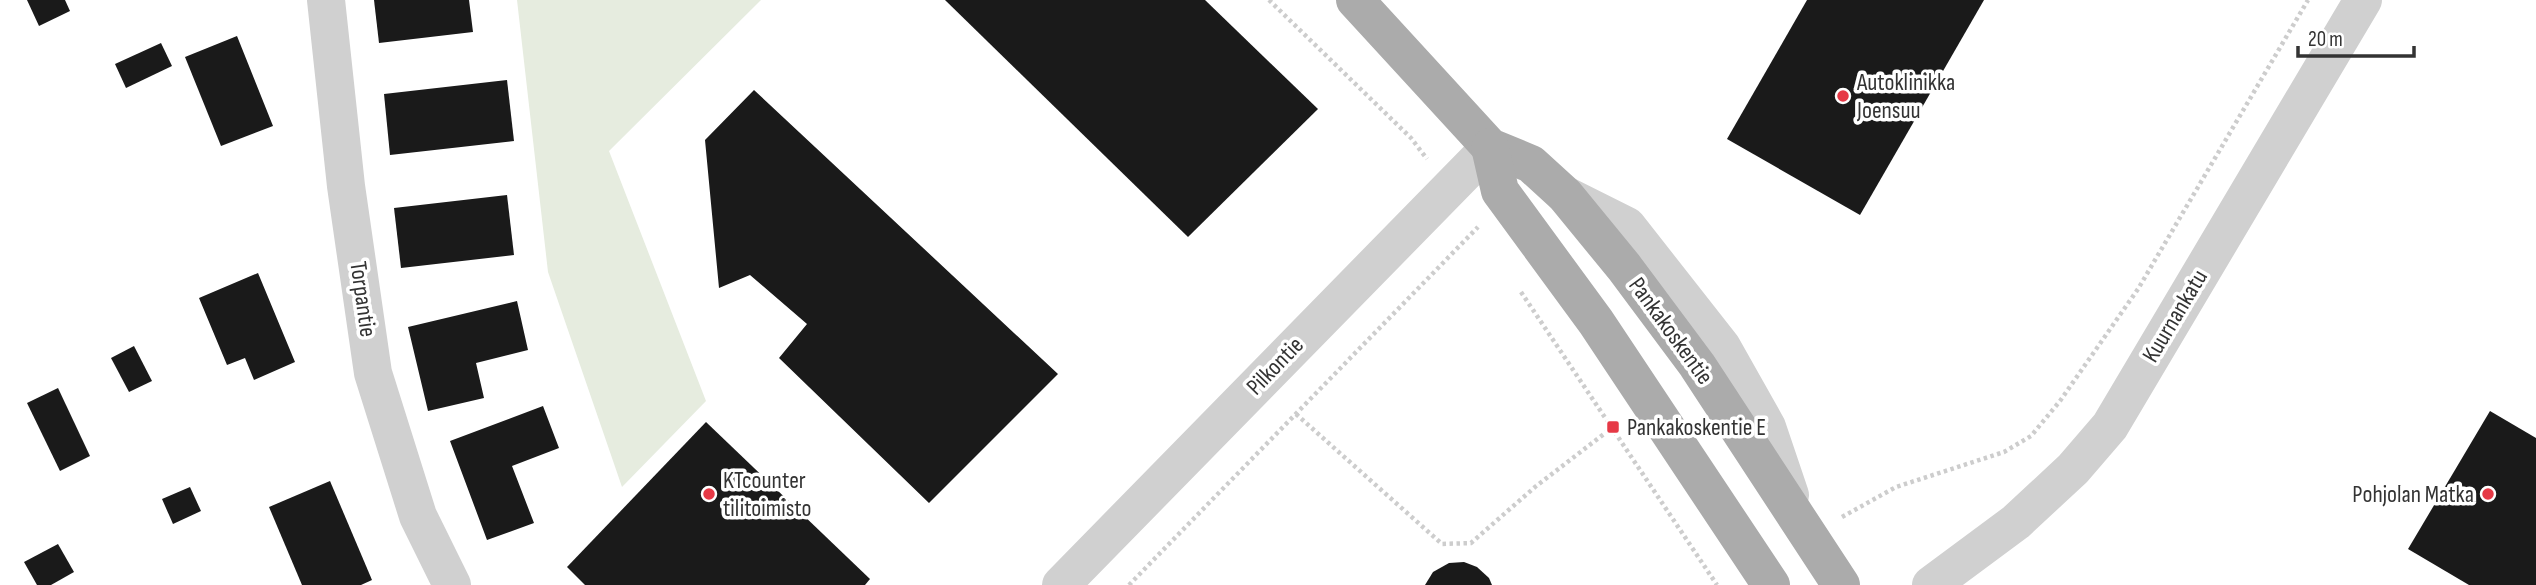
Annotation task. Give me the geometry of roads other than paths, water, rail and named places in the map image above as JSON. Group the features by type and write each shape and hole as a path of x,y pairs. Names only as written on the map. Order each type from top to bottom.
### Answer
{"main road":[{"name":"Pankakoskentie","path":"1355,0 1490,147 1531,164 1565,195 1697,365 1841,585"},
{"name":"Pankakoskentie","path":"1490,147 1500,191 1603,332 1771,585"}],"street":[{"name":"Torpantie","path":"326,0 346,186 373,373 418,516 452,585"},
{"name":"Kuurnankatu","path":"1931,585 2016,522 2073,469 2110,426 2363,0"},
{"name":"Pilkontie","path":"1061,585 1490,147"}],"place":[{"name":"Autoklinikka Joensuu","path":"1843,96"},
{"name":"Pankakoskentie E","path":"1613,427"},
{"name":"KTcounter tilitoimisto","path":"709,494"},
{"name":"Pohjolan Matka","path":"2488,494"}]}
